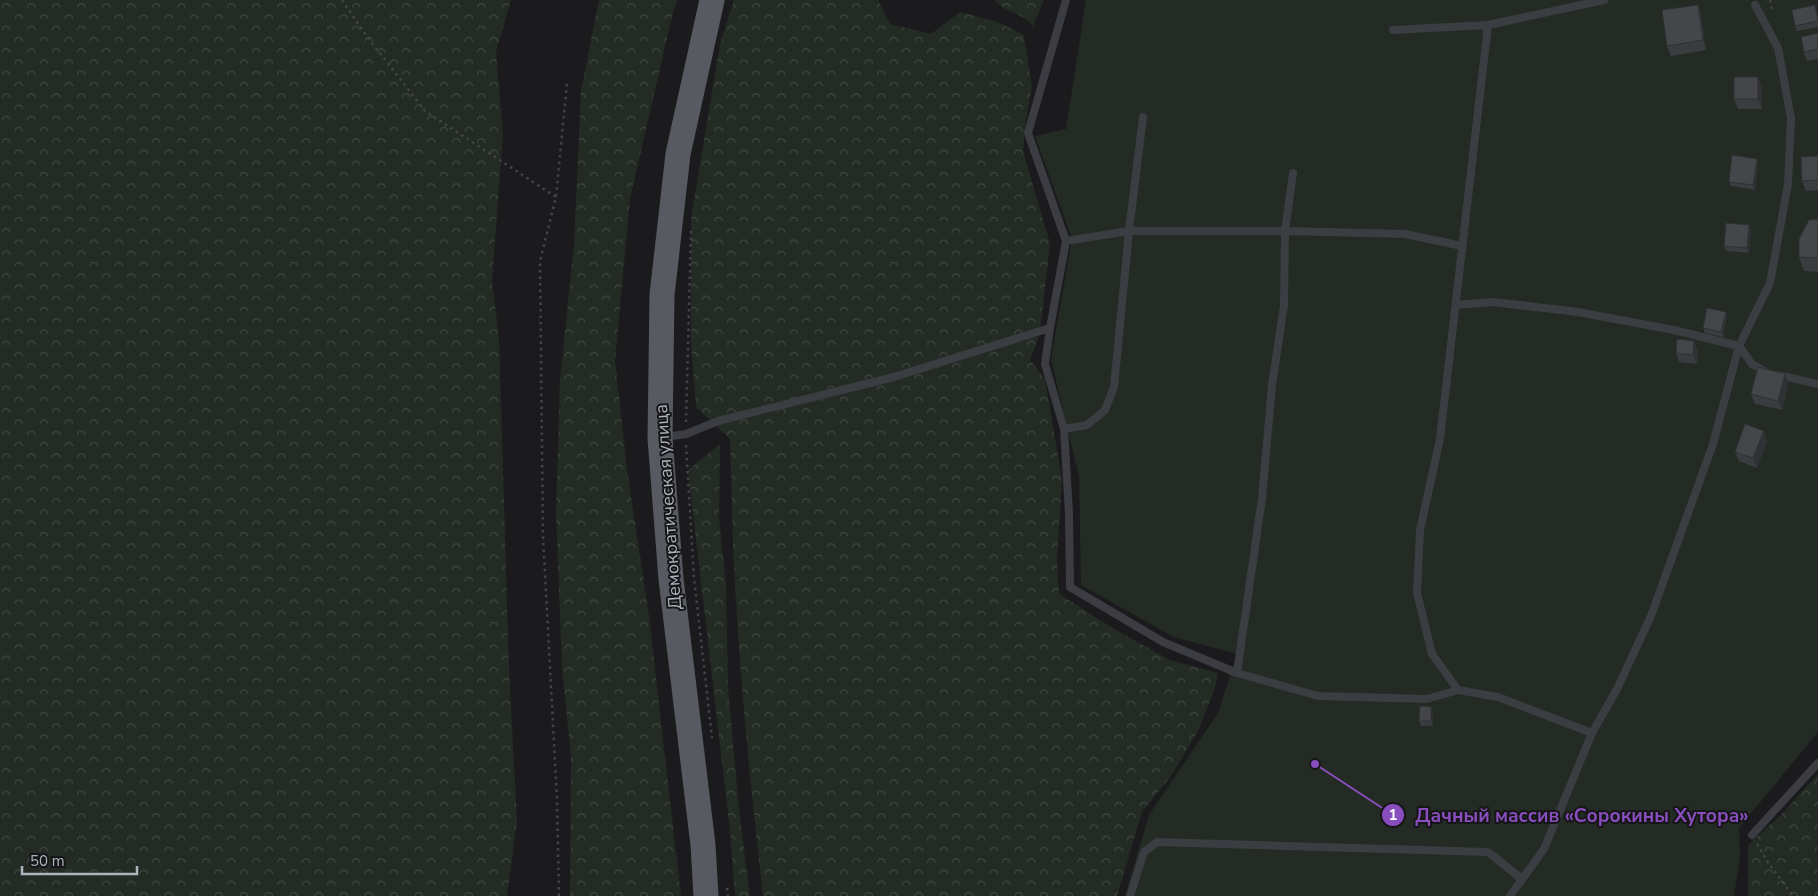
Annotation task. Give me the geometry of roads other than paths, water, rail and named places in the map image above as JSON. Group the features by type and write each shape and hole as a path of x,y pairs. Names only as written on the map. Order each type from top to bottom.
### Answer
{"main road":[{"name":"Демократическая улица","path":"712,0 678,154 662,295 660,438 671,580 703,845 717,891"}],"lane":[{"path":"1066,0 1028,133 1066,241 1045,364 1064,429 1069,513 1070,587 1163,642 1237,673 1318,696 1427,699 1458,690 1498,697 1592,733"},
{"path":"1393,30 1488,25 1604,0"},
{"path":"1510,896 1544,849 1592,733 1617,689 1651,616 1713,444 1739,346 1770,283 1788,184 1791,118 1778,48 1755,5"},
{"path":"1458,690 1432,654 1417,593 1420,530 1440,439 1488,25"},
{"path":"1064,429 1088,425 1105,410 1114,387 1129,231 1143,117"},
{"path":"1237,673 1262,498 1272,385 1284,304 1285,231 1293,173"},
{"path":"1066,241 1129,231 1285,231 1405,234 1462,246"},
{"path":"1457,304 1493,302 1578,312 1674,330 1739,346 1752,364 1766,372 1818,384"},
{"path":"660,438 686,434 718,421 894,377 1050,328"},
{"path":"1752,834 1818,763"},
{"path":"1130,896 1144,852 1158,842 1488,852 1522,879"}],"place":[{"name":"Дачный массив «Сорокины Хутора»","path":"1315,764"}]}
